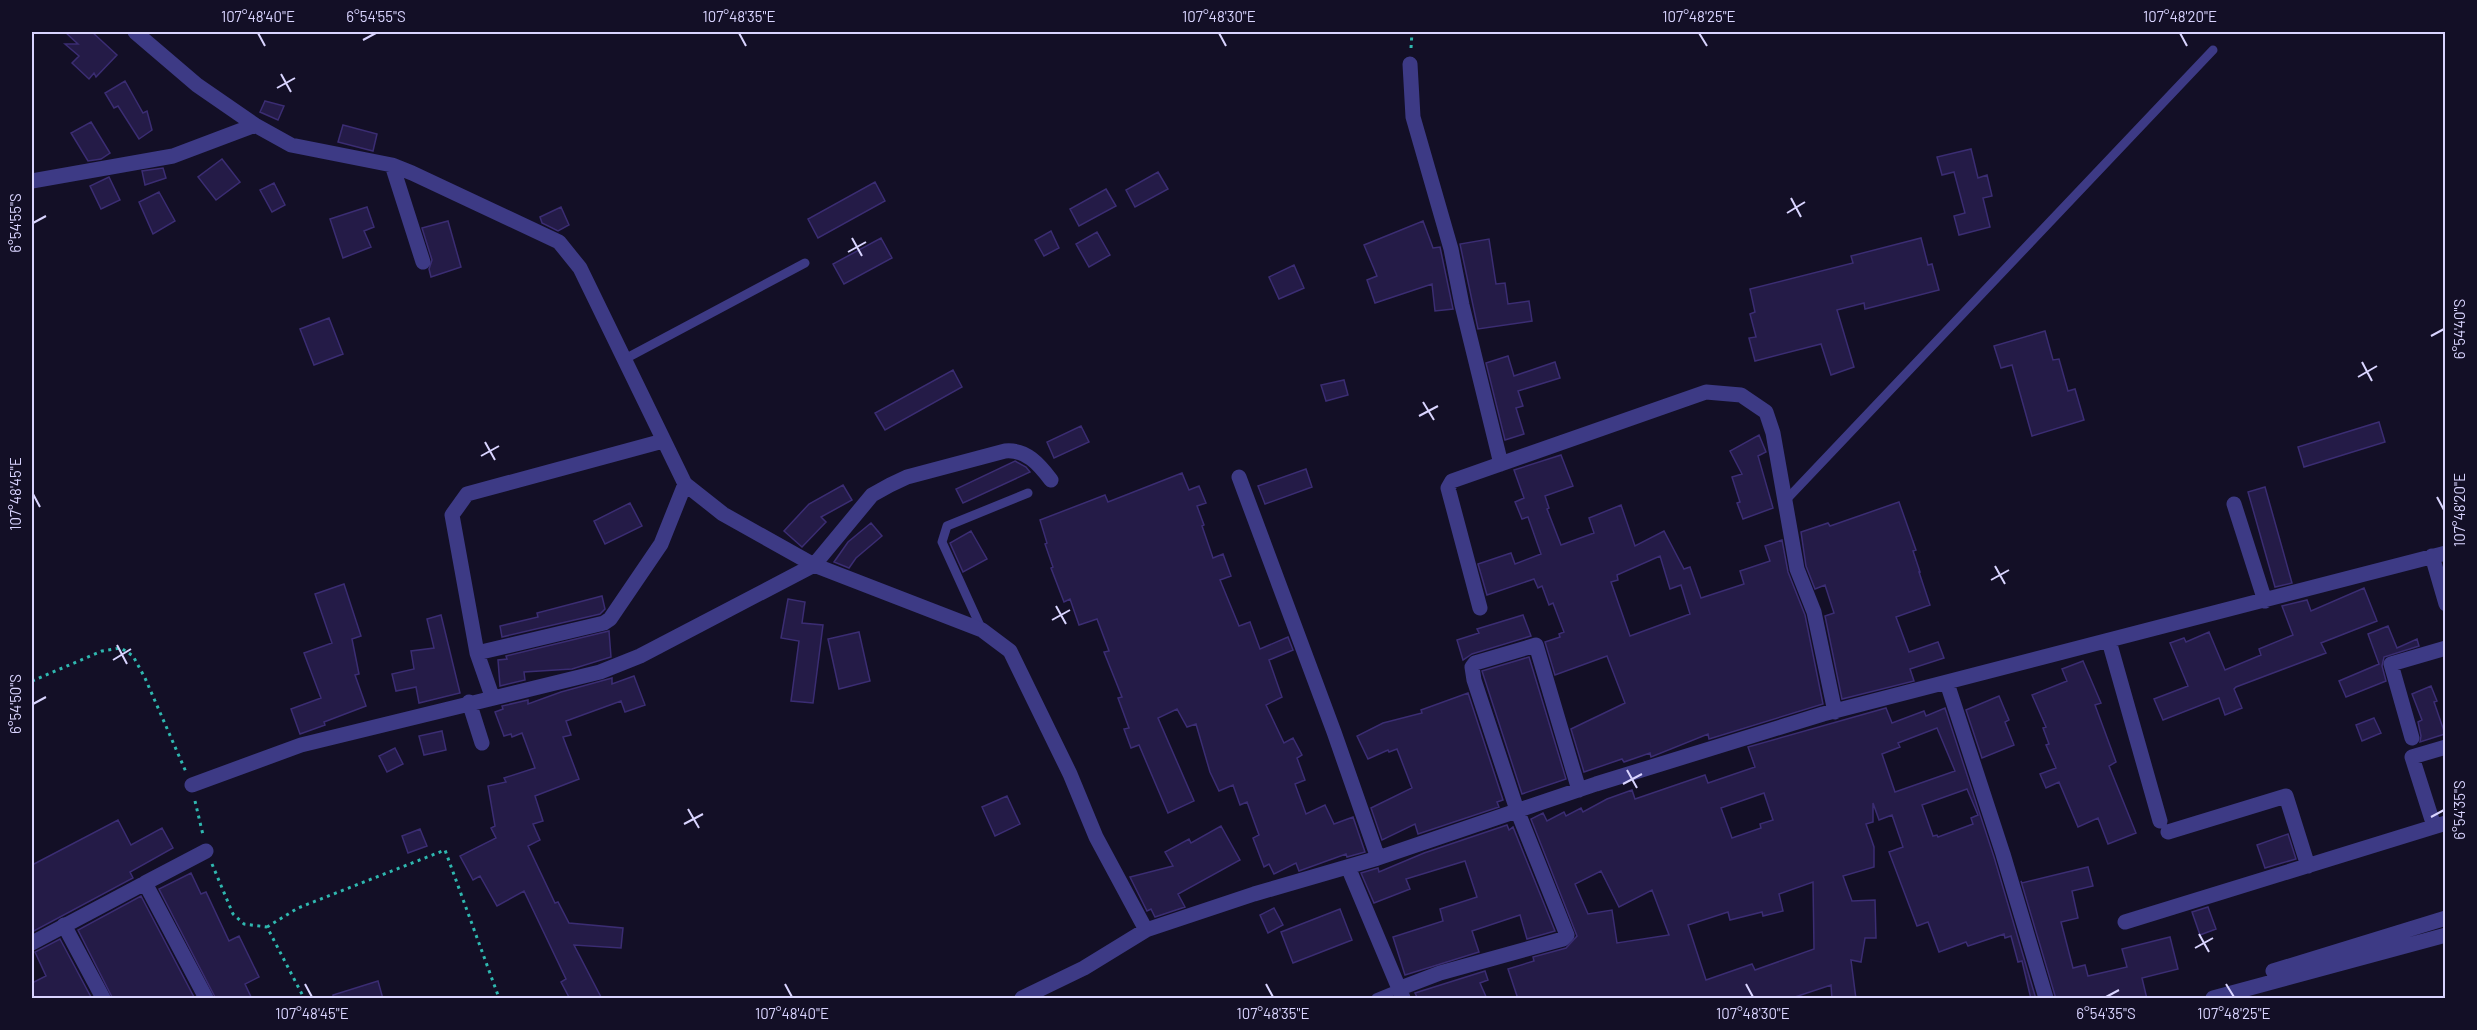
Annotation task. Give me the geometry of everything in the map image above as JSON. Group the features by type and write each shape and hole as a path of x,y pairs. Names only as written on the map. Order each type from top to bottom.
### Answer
{"street":[{"path":"135,32 197,85 255,125 291,145 392,165 559,242 580,268 685,484 723,514 814,565 982,630 1010,651 1070,774 1096,837 1146,930"},
{"path":"1410,64 1413,117 1451,249 1462,305 1501,464"},
{"path":"32,182 173,156 255,125"},
{"path":"392,165 423,262"},
{"path":"1480,608 1448,488 1452,481 1706,392 1741,395 1766,412 1773,433 1797,569 1814,612 1835,712"},
{"path":"492,696 477,652 452,515 466,495 663,441"},
{"path":"192,785 301,745 492,696 600,672 640,656 814,565 872,495 907,477 1016,450 1026,454 1051,480"},
{"path":"1239,477 1334,732 1378,858"},
{"path":"477,652 604,623 610,619 661,544 685,484"},
{"path":"2234,504 2265,601"},
{"path":"1022,999 1084,968 1146,930 1254,894 1378,858 1579,790 1835,712 2439,555 2445,604"},
{"path":"2109,641 2164,827 2286,796 2308,866"},
{"path":"1348,867 1400,994 1440,973 1553,942 1567,935 1516,810 1474,680 1472,667 1481,661 1536,645 1579,790"},
{"path":"2412,738 2391,664 2445,648"},
{"path":"1947,683 2003,854 2046,999"},
{"path":"470,702 482,742"},
{"path":"2125,922 2440,824 2412,757 2445,747"},
{"path":"32,943 206,850"},
{"path":"145,883 206,999"},
{"path":"2273,972 2445,918"},
{"path":"63,925 103,999"},
{"path":"2213,999 2231,996 2445,935"}],"lane":[{"path":"1785,501 2213,50"},
{"path":"623,360 805,263"},
{"path":"982,630 942,542 942,537 947,526 1028,493"},
{"path":"1376,999 1400,994"}],"path":[{"path":"267,927 298,908 330,894 445,850 499,999"}],"building":[{"path":"65,32 92,32 117,55 96,77 94,73 89,79 72,63 79,56 65,44 78,44"},
{"path":"125,81 143,113 147,111 152,130 139,139 118,106 114,108 105,93"},
{"path":"265,101 284,106 278,120 260,112"},
{"path":"91,122 110,153 101,159 88,161 71,133"},
{"path":"343,125 377,134 373,151 338,142"},
{"path":"1971,149 1978,178 1987,175 1992,196 1983,198 1990,227 1959,235 1954,216 1965,213 1954,172 1942,175 1937,157"},
{"path":"222,159 240,182 216,200 198,177"},
{"path":"163,168 166,178 145,185 142,171"},
{"path":"1158,172 1168,189 1135,207 1126,190"},
{"path":"109,177 120,200 101,209 90,186"},
{"path":"875,182 885,201 818,238 808,219"},
{"path":"274,183 285,205 272,212 260,190"},
{"path":"1106,189 1116,206 1079,226 1070,209"},
{"path":"159,192 175,221 153,234 139,202"},
{"path":"367,207 374,227 364,231 371,247 343,258 330,219"},
{"path":"561,207 569,225 558,231 542,223 540,217"},
{"path":"448,221 461,267 431,277 429,269 432,260 422,228"},
{"path":"1423,221 1433,248 1440,247 1453,309 1435,311 1432,284 1375,303 1367,280 1377,276 1364,245"},
{"path":"1051,231 1059,248 1044,256 1035,240"},
{"path":"1097,232 1110,255 1089,267 1076,244"},
{"path":"881,238 892,258 844,284 833,264"},
{"path":"1921,238 1928,265 1932,264 1939,290 1865,309 1864,303 1837,310 1854,367 1831,375 1821,344 1755,361 1749,338 1756,337 1750,314 1755,312 1750,289 1853,263 1851,256"},
{"path":"1489,239 1496,284 1505,283 1508,304 1529,301 1532,321 1478,329 1460,244"},
{"path":"1294,265 1304,288 1279,299 1269,277"},
{"path":"329,318 343,354 314,365 300,329"},
{"path":"2045,331 2053,360 2059,359 2068,391 2075,389 2084,420 2032,436 2012,365 2001,368 1994,346"},
{"path":"1508,356 1514,376 1555,362 1560,378 1518,391 1523,406 1516,408 1524,434 1505,440 1486,363"},
{"path":"953,370 962,387 885,430 875,413"},
{"path":"1344,380 1348,395 1326,401 1321,385"},
{"path":"2379,422 2385,442 2304,467 2298,447"},
{"path":"1081,426 1089,442 1054,458 1047,442"},
{"path":"1759,435 1766,452 1758,456 1773,508 1743,519 1732,477 1742,474 1730,451"},
{"path":"1561,455 1573,486 1545,496 1549,508 1547,509 1561,545 1594,533 1589,518 1621,505 1635,546 1664,531 1684,569 1690,567 1701,598 1744,584 1740,571 1770,561 1765,546 1782,540 1788,572 1805,615 1823,704 1709,739 1708,734 1651,757 1650,753 1624,762 1622,759 1584,772 1571,729 1625,703 1607,656 1555,675 1545,642 1560,637 1559,634 1564,632 1553,603 1549,605 1542,586 1538,588 1534,579 1487,595 1478,564 1511,553 1515,564 1541,554 1528,517 1522,519 1515,502 1524,498 1514,470","holes":["1660,556 1670,589 1681,585 1690,614 1630,636 1611,582 1618,580 1617,575"]},
{"path":"1015,461 1030,472 963,503 956,489"},
{"path":"1306,469 1312,487 1265,504 1258,486"},
{"path":"1182,473 1189,490 1199,486 1206,503 1197,506 1204,525 1202,526 1213,558 1223,554 1231,576 1220,580 1239,626 1250,622 1260,649 1288,637 1293,650 1269,660 1282,697 1266,705 1284,743 1293,738 1302,755 1297,758 1305,780 1295,784 1306,814 1325,805 1334,824 1353,817 1365,852 1347,857 1346,854 1299,871 1296,863 1274,874 1269,864 1264,867 1253,838 1259,835 1247,802 1240,805 1233,785 1219,791 1210,772 1196,724 1187,727 1177,709 1158,718 1194,801 1168,813 1139,745 1131,748 1124,729 1129,728 1118,698 1122,697 1104,652 1109,651 1097,619 1079,625 1070,599 1064,602 1051,568 1053,567 1040,520 1105,495 1108,502"},
{"path":"843,485 852,500 821,517 826,522 802,547 784,531 809,504"},
{"path":"2265,487 2292,583 2275,587 2248,492"},
{"path":"1899,502 1916,550 1913,551 1930,605 1896,617 1909,652 1938,642 1944,658 1910,669 1914,681 1842,699 1825,616 1834,613 1825,585 1815,589 1806,566 1801,532 1828,523 1830,526"},
{"path":"630,503 642,526 605,544 594,521"},
{"path":"871,523 882,536 856,558 849,568 834,562 848,542"},
{"path":"971,531 987,559 963,572 950,543"},
{"path":"344,584 361,636 352,639 359,674 355,675 366,706 300,734 291,709 321,698 304,653 332,643 315,594"},
{"path":"2364,588 2377,621 2321,643 2326,653 2236,687 2234,689 2242,708 2225,715 2219,698 2163,720 2154,699 2188,686 2170,643 2184,638 2186,642 2209,632 2225,670 2261,655 2259,649 2293,635 2282,606 2307,600 2311,611"},
{"path":"602,596 605,609 600,614 502,637 500,626 538,617 537,613"},
{"path":"788,599 805,602 802,623 823,625 813,703 791,701 799,641 781,638"},
{"path":"441,615 460,693 419,703 416,687 396,691 392,674 414,669 411,651 434,648 427,619"},
{"path":"1523,615 1531,636 1472,654 1463,660 1457,640 1479,633 1477,629"},
{"path":"2388,626 2397,648 2417,639 2419,646 2384,657 2382,666 2386,681 2346,697 2339,681 2379,664 2368,634"},
{"path":"609,631 611,657 572,669 524,672 525,680 500,686 498,660 507,659 506,656"},
{"path":"859,632 870,681 839,689 828,639"},
{"path":"1529,657 1566,779 1522,794 1482,671"},
{"path":"2083,661 2101,703 2095,705 2116,762 2109,766 2136,833 2108,844 2098,818 2078,827 2059,782 2046,788 2040,774 2056,768 2046,745 2049,744 2043,728 2046,727 2032,695 2067,681 2062,669"},
{"path":"634,676 645,705 625,712 621,701 566,721 571,735 563,737 579,779 535,796 543,821 533,824 540,840 528,846 555,903 558,902 569,923 623,928 621,948 574,945 602,999 570,999 561,982 566,979 524,891 497,906 480,876 473,880 460,856 496,838 491,828 495,826 488,786 506,782 504,778 535,768 522,733 512,737 511,734 504,736 495,712 503,709 502,706 528,700 528,704 612,678 612,684"},
{"path":"2431,686 2445,734 2420,742 2418,722 2422,720 2412,694"},
{"path":"1468,693 1503,800 1497,802 1499,807 1418,834 1415,824 1382,840 1371,808 1412,788 1397,749 1389,752 1388,750 1368,759 1357,736 1383,723 1422,713 1421,710"},
{"path":"1999,696 2009,720 2005,722 2014,745 1982,758 1966,710"},
{"path":"1886,708 1892,723 1924,711 1926,716 1945,708 1994,857 2036,999 2031,999 2022,961 2018,962 2011,936 2005,938 2004,934 1968,946 1966,942 1939,952 1928,922 1917,926 1889,852 1903,847 1892,815 1879,820 1873,803 1873,822 1866,824 1874,847 1874,867 1843,876 1852,901 1875,900 1876,938 1865,938 1861,962 1851,960 1856,999 1832,999 1831,985 1789,999 1518,999 1508,969 1534,961 1533,957 1566,948 1577,936 1531,819 1543,813 1547,821 1564,812 1566,816 1581,808 1583,812 1607,799 1632,790 1635,799 1705,775 1708,783 1755,767 1748,747","holes":["1937,728 1955,771 1895,792 1882,754 1900,747 1898,743","1967,789 1978,815 1971,818 1973,824 1938,837 1933,836 1922,805","1764,793 1773,820 1760,824 1761,828 1732,838 1721,808","1601,871 1619,907 1652,890 1669,935 1617,943 1612,910 1588,914 1575,884","1813,882 1814,949 1755,970 1752,964 1706,980 1688,925 1728,912 1730,920 1762,912 1763,916 1783,911 1779,894"]},
{"path":"2374,718 2381,733 2362,741 2356,725"},
{"path":"442,731 446,750 424,755 419,736"},
{"path":"395,748 403,764 387,772 379,756"},
{"path":"1007,796 1020,824 995,836 982,807"},
{"path":"118,820 131,845 162,828 173,848 130,872 133,878 32,932 32,865"},
{"path":"1507,825 1509,830 1513,827 1555,931 1527,939 1520,915 1472,931 1479,952 1405,975 1393,937 1443,921 1440,909 1477,897 1465,861 1406,879 1410,889 1374,903 1361,873 1378,868 1379,872 1424,853"},
{"path":"1221,826 1240,860 1178,894 1185,907 1155,917 1151,909 1147,911 1130,877 1173,866 1165,852 1189,839 1191,843"},
{"path":"420,829 427,846 408,853 402,836"},
{"path":"2288,834 2296,859 2265,868 2257,845"},
{"path":"2088,867 2093,886 2072,891 2078,918 2061,922 2073,968 2085,965 2088,976 2127,967 2122,949 2170,937 2178,969 2142,978 2147,999 2056,999 2021,881 2022,883"},
{"path":"191,873 201,894 206,892 229,941 239,936 259,977 245,984 252,999 216,999 159,889"},
{"path":"141,896 195,999 113,999 78,930"},
{"path":"2208,907 2216,929 2200,935 2192,912"},
{"path":"1274,908 1283,925 1268,933 1260,915"},
{"path":"1340,909 1352,940 1293,963 1281,932"},
{"path":"60,939 92,999 32,999 32,983 46,976 35,952"},
{"path":"1485,971 1488,980 1480,983 1487,999 1418,999 1415,993"},
{"path":"378,981 383,999 333,999 333,995"}]}
